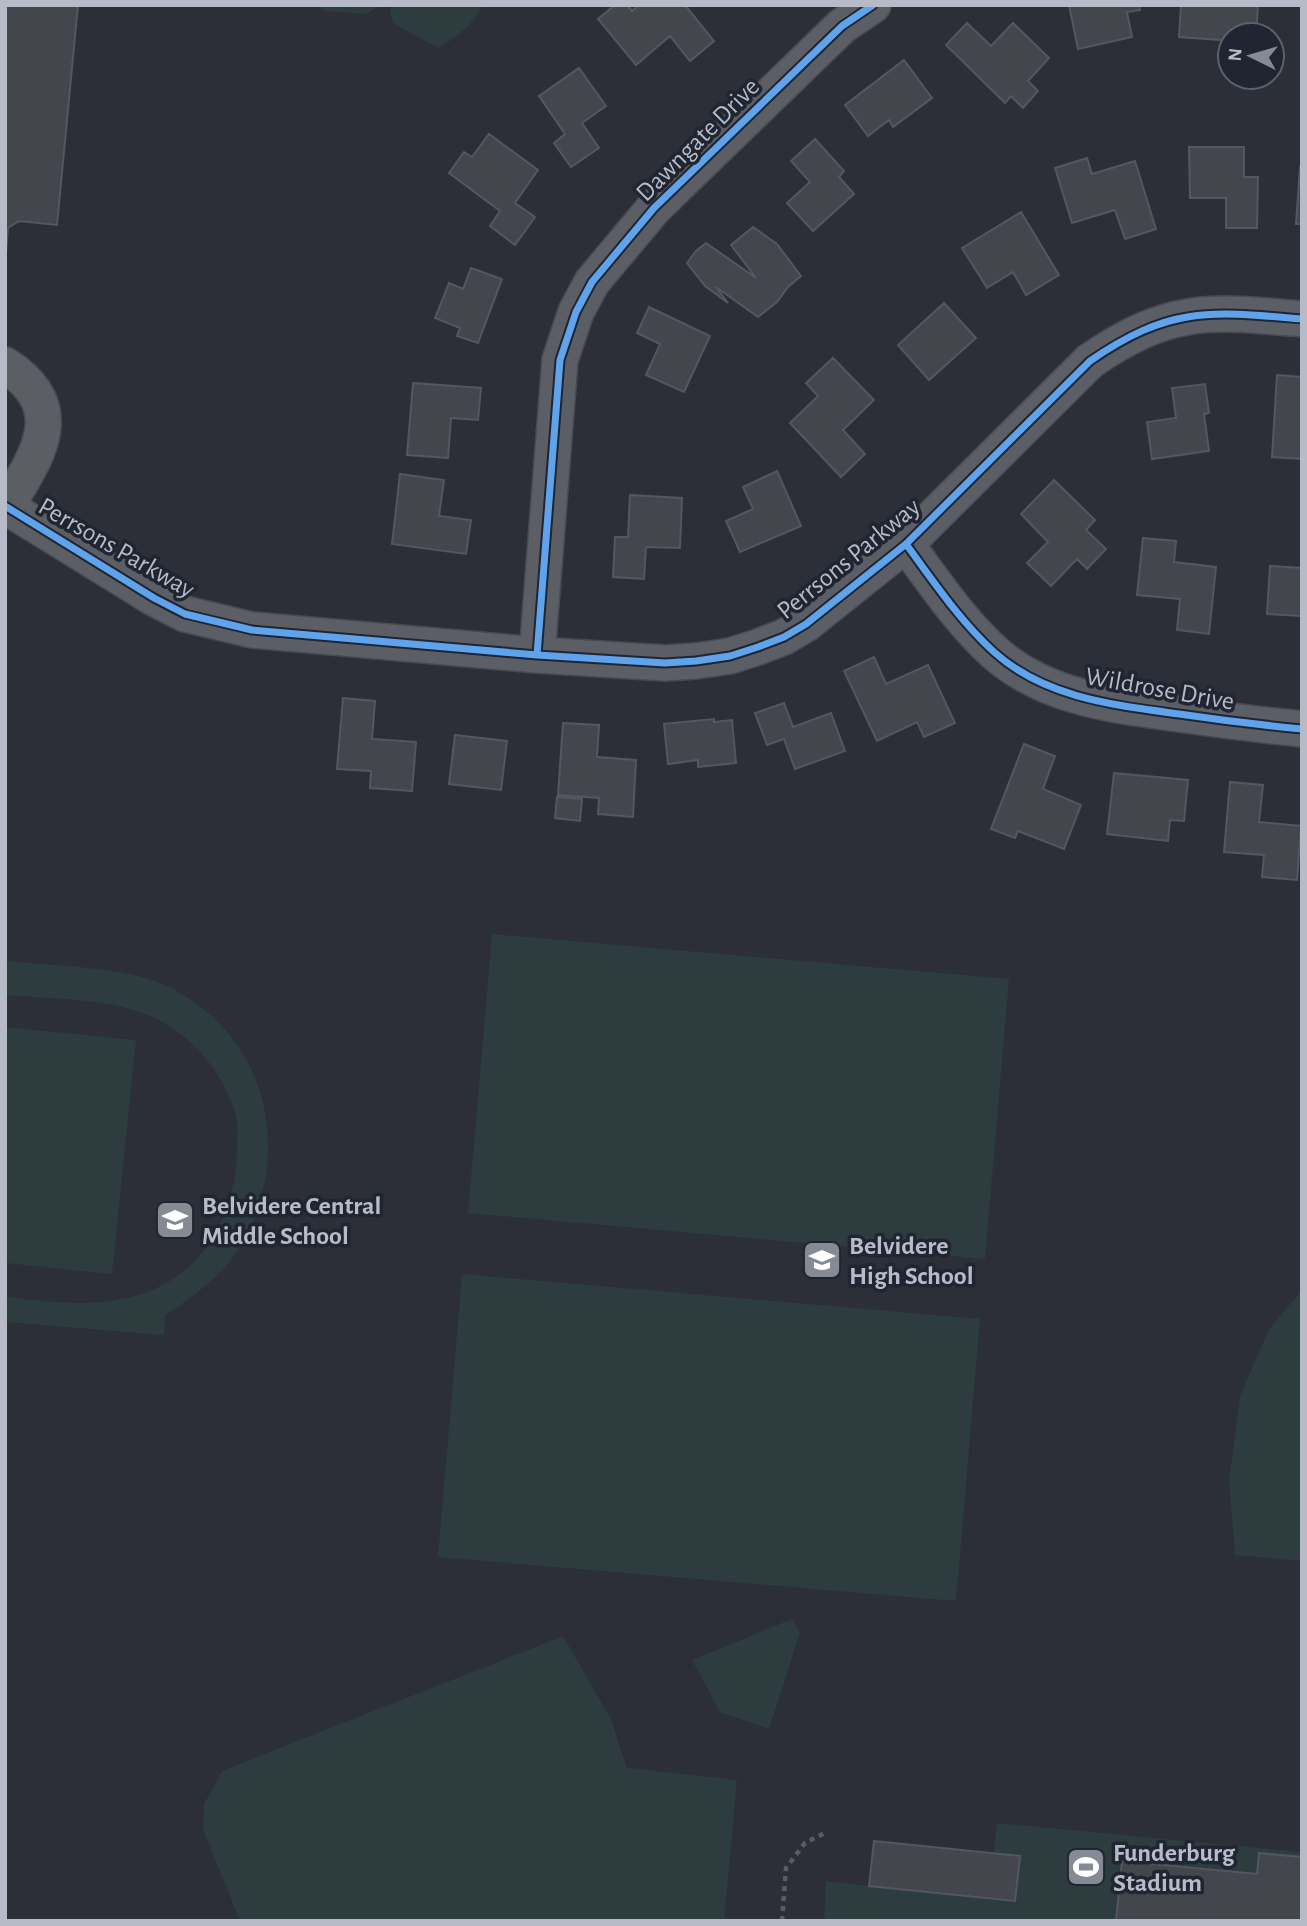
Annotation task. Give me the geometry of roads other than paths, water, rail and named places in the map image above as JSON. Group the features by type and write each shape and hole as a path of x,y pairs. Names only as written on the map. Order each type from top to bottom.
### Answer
{"street":[{"name":"Dawngate Drive","path":"537,655 561,360 581,302 592,282 654,208 842,26 873,5"},
{"name":"Perrsons Parkway","path":"6,506 153,598 185,614 252,631 537,655 665,663 696,661 739,653 784,637 807,624 906,544 1090,361 1121,339 1172,319 1201,314 1227,313 1302,319"},
{"path":"5,365 18,373 39,398 43,437 37,456 6,506"},
{"name":"Wildrose Drive","path":"906,544 968,626 996,653 1028,676 1066,693 1108,705 1302,729"}],"place":[{"name":"Belvidere Central Middle School","path":"175,1220"},
{"name":"Belvidere High School","path":"822,1260"},
{"name":"Funderburg Stadium","path":"1086,1867"}]}
